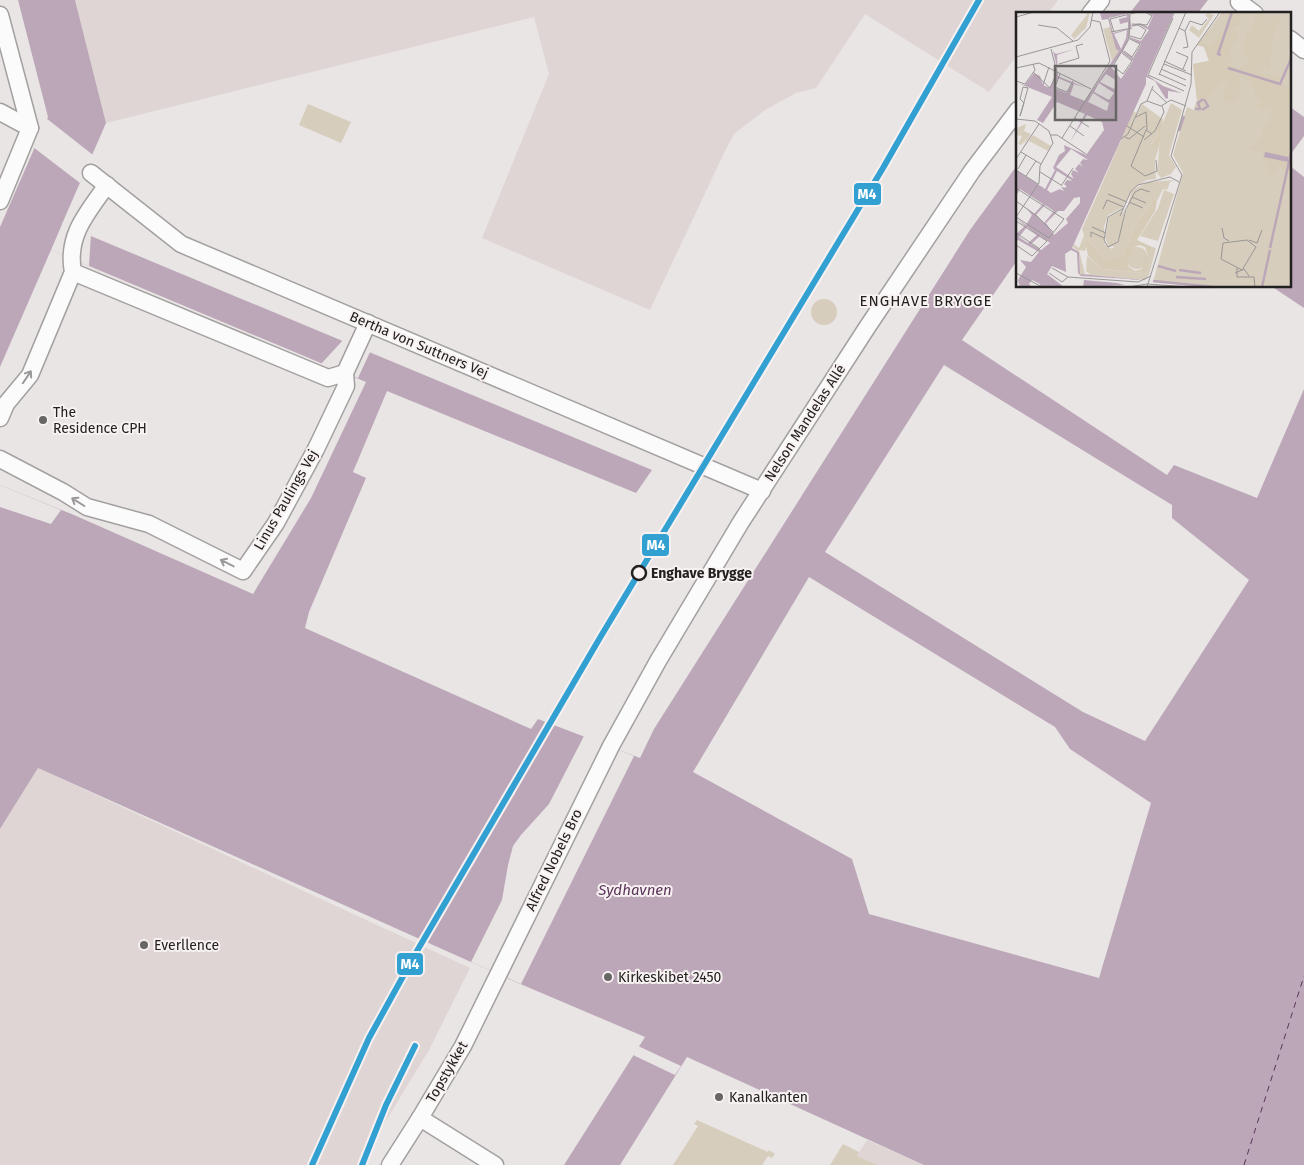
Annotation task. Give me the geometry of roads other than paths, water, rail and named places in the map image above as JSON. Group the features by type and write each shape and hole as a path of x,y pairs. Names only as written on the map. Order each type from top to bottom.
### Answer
{"street":[{"path":"1092,12 1101,0"},
{"path":"1240,1 1253,12"},
{"path":"0,15 30,128 0,201"},
{"path":"1292,41 1304,50"},
{"path":"0,112 30,128"},
{"name":"Nelson Mandelas Allé","path":"611,746 658,661 741,522 868,326 972,171 1016,113"},
{"name":"Bertha von Suttners Vej","path":"91,173 181,244 762,491"},
{"path":"0,418 6,404 30,375 72,265 77,228 106,185"},
{"path":"72,265 328,378 345,373"},
{"name":"Linus Paulings Vej","path":"0,459 64,492 87,507 149,524 243,571 276,523 305,470 346,386 345,373 368,323"},
{"name":"Alfred Nobels Bro","path":"498,974 611,746"},
{"name":"Topstykket","path":"390,1165 463,1046 498,974"},
{"path":"420,1118 495,1165"}],"water":[{"name":"Sydhavnen","path":"18,0 75,0 106,123 62,224 652,470 636,493 387,391 353,472 366,478 309,612 305,628 531,729 538,719 640,758 654,729 970,230 1016,167 1016,262 962,340 1167,475 1174,465 1257,498 1304,389 1304,1165 924,1165 687,1057 620,1165 564,1165 645,1037 511,980 38,768 0,829 0,485 74,515 253,594 311,498 366,382 51,250 0,367 0,227 48,117","holes":["944,365 1172,505 1172,518 1249,580 1145,741 1083,712 825,552","809,577 1055,727 1070,749 1151,803 1099,978 869,914 852,859 693,772"]},
{"path":"1140,0 1208,0 1199,12 1131,12"},
{"path":"1292,108 1304,117 1304,136 1292,152"},
{"path":"1292,168 1304,177 1304,308 1274,288 1292,288"}],"place":[{"name":"The Residence CPH","path":"43,420"},
{"name":"Enghave Brygge","path":"639,573"},
{"name":"Everllence","path":"144,945"},
{"name":"Kirkeskibet 2450","path":"608,977"},
{"name":"Kanalkanten","path":"719,1097"}],"district":[{"name":"ENGHAVE BRYGGE","path":"926,301"}]}
